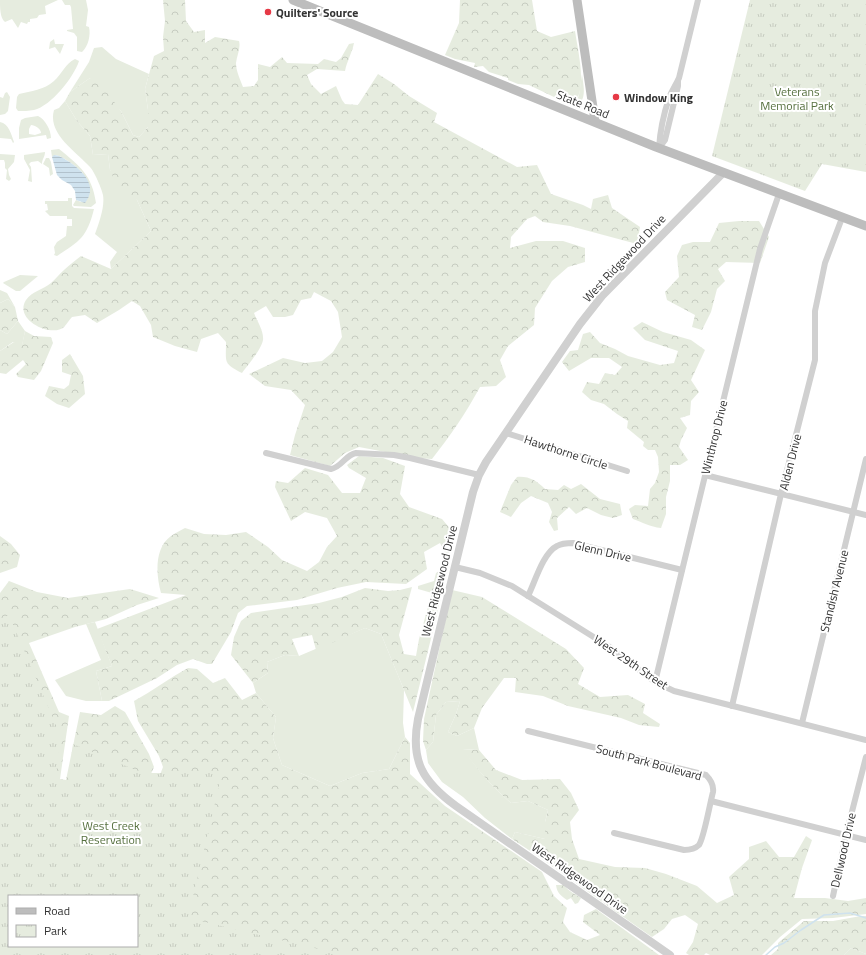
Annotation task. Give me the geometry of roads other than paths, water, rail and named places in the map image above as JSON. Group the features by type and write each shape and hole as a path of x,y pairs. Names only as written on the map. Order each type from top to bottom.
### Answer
{"main road":[{"path":"577,0 595,121"},
{"name":"State Road","path":"298,1 722,173 866,226"}],"street":[{"path":"659,148 665,140 698,0"},
{"name":"West Ridgewood Drive","path":"670,955 439,793 426,777 417,753 417,728 473,492 479,475 486,462 580,324 602,296 722,173"},
{"name":"Winthrop Drive","path":"655,682 760,249 779,194"},
{"name":"Alden Drive","path":"732,706 815,360 815,311 825,263 842,218"},
{"name":"Hawthorne Circle","path":"506,433 627,471"},
{"path":"266,453 331,469 337,467 352,454 356,453 394,455 479,475"},
{"name":"Standish Avenue","path":"802,724 866,459"},
{"path":"705,475 866,515"},
{"name":"Glenn Drive","path":"528,596 543,563 550,552 557,546 565,543 573,543 682,570"},
{"name":"West 29th Street","path":"455,567 495,578 528,596 608,646 655,682 674,691 866,740"},
{"name":"South Park Boulevard","path":"528,731 706,775 711,780 714,787 699,845 691,850 684,850 614,833"},
{"name":"Dellwood Drive","path":"832,896 866,757"},
{"path":"711,801 866,840"}],"water":[{"path":"54,155 61,157 79,169 87,179 90,191 89,197 85,203 76,200 75,191 71,185 57,175 52,157"}],"waterway":[{"path":"766,955 775,947 784,943 824,915 850,913 866,918"}],"place":[{"name":"Quilters' Source","path":"268,12"},
{"name":"Window King","path":"616,97"}],"park label":[{"name":"Veterans Memorial Park","path":"797,98"},
{"name":"West Creek Reservation","path":"111,832"}]}
